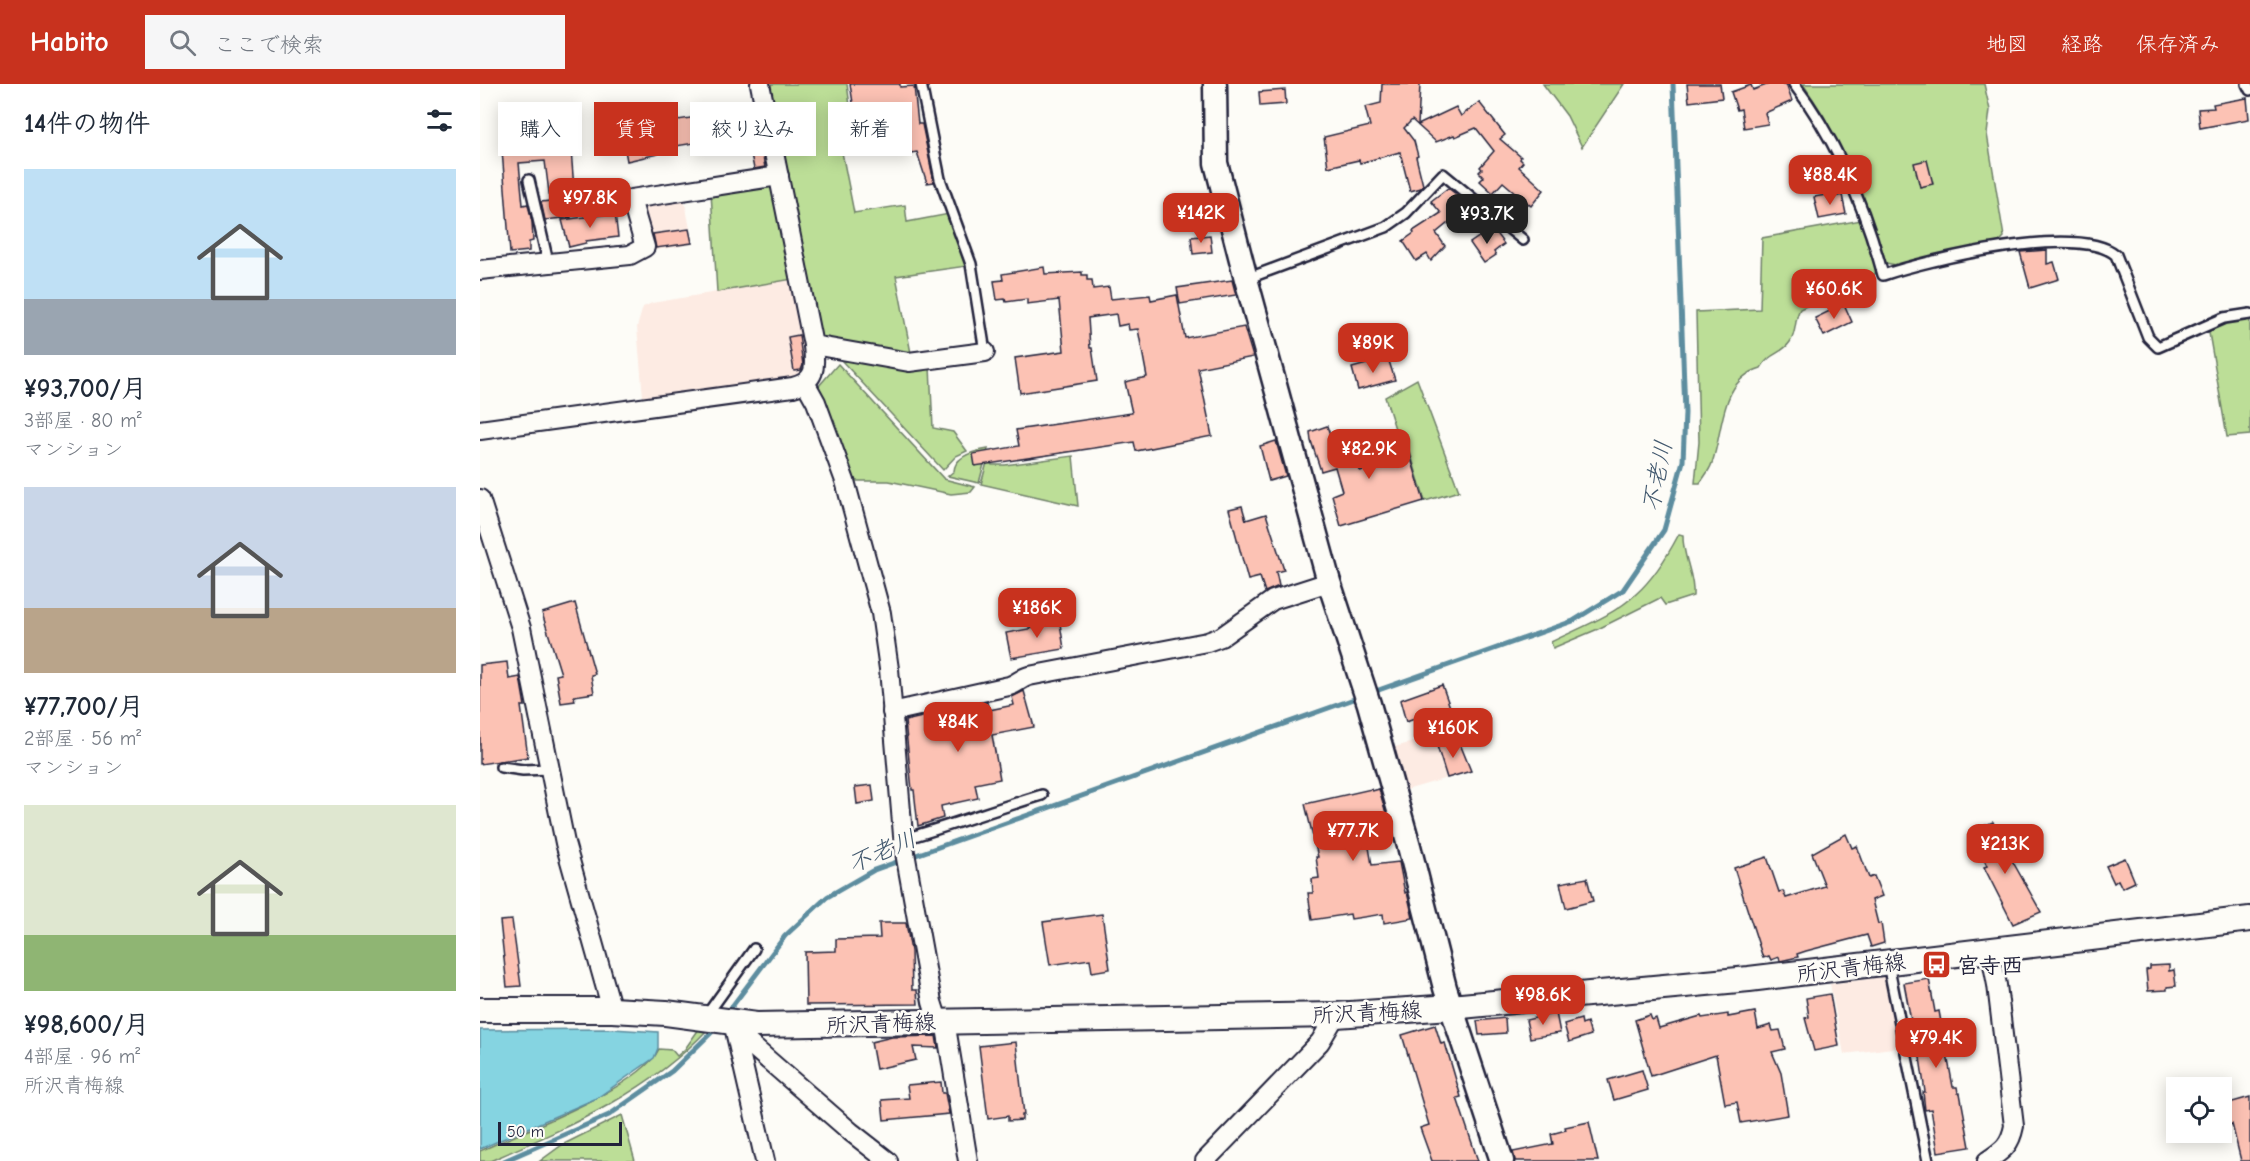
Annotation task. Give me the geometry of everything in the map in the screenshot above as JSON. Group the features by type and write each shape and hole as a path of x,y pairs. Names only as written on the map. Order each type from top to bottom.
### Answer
{"main road":[{"name":"所沢青梅線","path":"480,1010 612,1010 721,1023 794,1025 1336,1015 1451,1007 1749,979 2250,919"}],"street":[{"path":"480,430 806,384 811,378 814,363 813,345 760,84"},
{"path":"1215,84 1216,163 1246,279 1329,582 1365,694 1409,846 1451,1007 1502,1161"},
{"path":"480,270 630,255 645,247 631,199 779,176"},
{"path":"813,345 909,362 985,352"},
{"path":"806,384 816,402 845,480 878,603 889,669 905,850 932,1002 941,1021 968,1161"},
{"path":"480,499 521,628 565,843 612,1010"},
{"path":"892,712 1009,686 1029,676 1207,642 1221,637 1273,600 1329,582"},
{"path":"1987,1161 2011,1140 2014,1126 1997,985 1990,949"},
{"path":"1205,1161 1320,1042 1336,1015"},
{"path":"721,1023 765,1161"},
{"path":"721,1023 888,1161"}],"lane":[{"path":"921,84 940,178 971,264 985,352"},
{"path":"1794,84 1810,104 1847,176 1883,275 2009,246 2047,242 2098,246 2116,255 2148,337 2158,347 2224,318 2250,314"},
{"path":"2247,84 2250,90"},
{"path":"1246,279 1386,227 1406,213 1443,174 1523,240"},
{"path":"529,180 548,262"},
{"path":"501,767 522,770 550,769"},
{"path":"905,850 953,825 997,808 1042,795"},
{"path":"721,1023 754,949"},
{"path":"1887,962 1928,1161"}],"shaded area":[{"path":"684,198 693,244 652,251 639,206"},
{"path":"793,279 809,369 803,376 643,397 637,327 643,307 652,303"},
{"path":"1457,730 1471,771 1403,791 1391,748"},
{"path":"1884,977 1901,1047 1844,1054 1830,984"}],"green space":[{"path":"770,84 847,84 850,102 828,102 828,156 843,156 854,213 905,205 907,222 949,214 967,266 896,276 911,353 825,340 820,335 784,156 816,156 816,102 774,102"},
{"path":"1543,84 1624,84 1582,147 1567,116"},
{"path":"1803,84 1984,84 1990,110 1987,134 2004,237 1999,242 1896,265 1886,263 1861,196 1863,190 1856,176 1852,174 1824,116"},
{"path":"769,183 776,188 793,279 717,292 711,192"},
{"path":"1861,220 1877,265 1875,274 1800,309 1790,342 1768,359 1761,368 1747,374 1737,383 1725,408 1711,466 1700,483 1695,483 1699,442 1696,312 1760,309 1762,238"},
{"path":"2250,317 2250,435 2227,437 2208,327"},
{"path":"841,360 930,367 933,428 953,432 967,451 956,456 943,470"},
{"path":"838,364 944,479 975,487 971,492 951,494 889,481 851,481 818,387"},
{"path":"1417,379 1459,491 1425,501 1410,452 1403,454 1385,397"},
{"path":"988,449 979,483 948,476 962,458"},
{"path":"1073,456 1078,506 981,484 988,459 992,465 1005,465"},
{"path":"1679,534 1683,535 1693,596 1665,605 1660,598 1598,629 1553,648 1551,642 1606,615 1636,594 1660,566"},
{"path":"699,1029 708,1029 685,1052 634,1090 549,1135 490,1161 480,1161 480,1151 578,1107 630,1078 648,1064 659,1049 672,1050 677,1056"},
{"path":"622,1115 635,1161 540,1161 562,1145"}],"water":[{"path":"613,1029 658,1032 658,1048 654,1058 597,1098 480,1149 480,1030"}],"building":[{"path":"850,84 914,86 918,124 922,124 934,182 927,183 917,152 912,153 912,102 853,102"},
{"path":"1382,84 1420,84 1418,125 1456,107 1461,116 1479,102 1505,135 1500,139 1521,157 1523,162 1519,167 1544,190 1531,206 1503,182 1493,193 1480,181 1484,177 1479,172 1482,169 1480,167 1494,151 1476,128 1436,142 1412,120 1404,128 1414,141 1423,185 1421,188 1410,191 1400,152 1360,163 1359,160 1328,167 1324,137 1370,126 1365,107 1381,103"},
{"path":"1687,84 1720,84 1722,98 1689,102"},
{"path":"1769,84 1786,84 1792,101 1765,113 1768,124 1744,128 1741,109 1737,110 1731,92 1751,85 1753,90"},
{"path":"1285,90 1286,104 1260,106 1259,92"},
{"path":"2247,98 2249,119 2200,128 2198,109 2214,108 2213,104"},
{"path":"690,118 690,144 678,146 678,120"},
{"path":"502,156 572,156 574,189 567,190 571,217 545,220 541,202 550,201 545,161 519,163 523,205 528,204 533,241 529,242 529,251 510,253"},
{"path":"626,156 649,156 627,161"},
{"path":"751,156 763,156 765,167 754,169"},
{"path":"1927,160 1933,184 1920,187 1914,163"},
{"path":"1448,188 1470,205 1436,233 1445,246 1431,261 1427,254 1416,261 1403,241 1414,233 1413,231 1441,213 1431,201"},
{"path":"1837,193 1837,196 1842,195 1846,214 1819,219 1814,197"},
{"path":"615,213 618,237 586,241 586,243 569,247 562,220"},
{"path":"1492,228 1504,244 1494,252 1496,255 1484,263 1470,243"},
{"path":"689,229 692,243 656,248 653,234"},
{"path":"1210,235 1212,252 1193,254 1191,237"},
{"path":"2047,250 2047,264 2054,262 2059,279 2030,288 2020,252"},
{"path":"1044,267 1045,274 1082,272 1082,275 1087,275 1087,280 1092,280 1093,289 1109,287 1111,299 1150,295 1151,300 1177,295 1185,338 1244,327 1253,357 1198,368 1212,436 1136,451 1134,442 975,466 973,454 1019,446 1016,430 1132,413 1125,382 1147,377 1138,329 1129,330 1128,324 1118,326 1116,314 1088,318 1090,348 1092,348 1097,381 1020,393 1015,358 1064,351 1059,300 1027,304 1027,299 1006,302 1005,299 997,300 994,281 1003,280 1002,274"},
{"path":"1232,280 1236,295 1180,304 1177,288"},
{"path":"1844,304 1852,322 1824,336 1815,318"},
{"path":"799,335 803,365 801,370 794,371 788,337"},
{"path":"1388,358 1395,380 1358,390 1352,368"},
{"path":"1327,426 1339,460 1356,456 1360,471 1389,462 1382,439 1396,434 1403,457 1410,455 1424,501 1341,526 1332,495 1342,491 1335,467 1321,471 1311,441 1310,432"},
{"path":"1276,441 1286,476 1269,481 1260,446"},
{"path":"1242,506 1246,520 1266,514 1284,570 1276,572 1279,586 1265,592 1260,577 1248,580 1229,509"},
{"path":"575,603 595,674 591,675 594,693 574,696 575,701 561,703 556,675 561,674 542,613"},
{"path":"1059,617 1064,649 1011,658 1006,633 1034,628 1033,621"},
{"path":"507,662 509,679 520,677 525,706 521,706 528,757 480,764 480,665"},
{"path":"1442,685 1450,707 1406,722 1400,700"},
{"path":"1024,691 1034,727 992,735 1000,779 975,784 978,798 941,806 943,818 918,826 905,721 987,702 989,710 1014,705 1012,697"},
{"path":"1458,739 1471,771 1447,778 1437,746"},
{"path":"872,785 874,801 857,804 855,787"},
{"path":"1371,789 1372,791 1379,789 1388,820 1378,822 1379,826 1366,829 1372,865 1399,862 1413,918 1384,923 1383,914 1351,919 1350,914 1312,920 1308,893 1313,893 1312,879 1319,878 1316,857 1318,857 1305,804"},
{"path":"1993,822 2041,912 2013,924 1984,867 1987,866 1974,838 1978,837 1974,830"},
{"path":"1846,834 1852,848 1857,846 1869,878 1874,876 1882,896 1872,900 1878,924 1881,923 1884,943 1871,947 1867,935 1806,951 1797,954 1798,957 1780,961 1779,957 1771,960 1769,956 1763,958 1734,868 1767,857 1779,892 1783,891 1786,898 1825,886 1812,853"},
{"path":"2125,858 2135,882 2122,888 2118,880 2114,883 2106,866"},
{"path":"1587,878 1593,901 1566,908 1560,883"},
{"path":"1102,914 1110,969 1092,972 1090,959 1050,965 1043,922"},
{"path":"512,920 521,986 507,987 500,921"},
{"path":"879,923 906,923 911,951 912,990 917,990 918,1004 806,1005 805,952 836,951 836,939 880,938"},
{"path":"2169,965 2169,971 2174,970 2176,986 2167,987 2167,990 2148,991 2146,970 2150,969 2150,966"},
{"path":"1929,979 1935,1012 1939,1011 1953,1087 1957,1087 1960,1093 1970,1147 1938,1152 1931,1109 1925,1110 1923,1092 1925,1092 1917,1037 1914,1037 1904,983"},
{"path":"1830,994 1839,1046 1814,1051 1805,1018 1809,1017 1806,998"},
{"path":"1755,1012 1758,1029 1771,1025 1773,1031 1780,1030 1785,1049 1772,1052 1781,1073 1788,1115 1741,1123 1737,1102 1725,1104 1716,1055 1651,1076 1635,1020 1650,1015 1652,1020 1656,1018 1659,1028 1701,1016 1702,1018 1728,1014 1728,1017"},
{"path":"1556,1013 1560,1033 1530,1038 1526,1020"},
{"path":"1505,1018 1506,1033 1479,1035 1477,1021"},
{"path":"1581,1019 1582,1024 1587,1022 1591,1035 1569,1042 1564,1024"},
{"path":"1435,1025 1441,1044 1445,1043 1461,1097 1457,1098 1478,1161 1432,1161 1420,1128 1429,1125 1402,1035"},
{"path":"936,1036 938,1048 913,1047 916,1060 876,1069 871,1042 892,1037"},
{"path":"1016,1042 1024,1115 1022,1115 1022,1120 1008,1121 1008,1116 988,1119 979,1046"},
{"path":"1642,1070 1648,1090 1614,1100 1608,1080"},
{"path":"941,1082 949,1114 884,1120 882,1100 909,1098 907,1085"},
{"path":"2250,1097 2250,1161 2241,1161 2232,1124 2232,1102"},
{"path":"1589,1122 1598,1161 1515,1161 1513,1152 1553,1144 1551,1134 1566,1130 1565,1127"}],"waterway":[{"name":"不老川","path":"1373,692 1573,621 1623,590 1664,530 1683,461 1685,413 1673,84"},
{"name":"不老川","path":"727,1013 785,936 827,897 874,870 1354,699"},
{"name":"不老川","path":"504,1161 609,1115 672,1071 716,1028"}],"place":[{"name":"宮寺西","path":"1936,965"}]}
